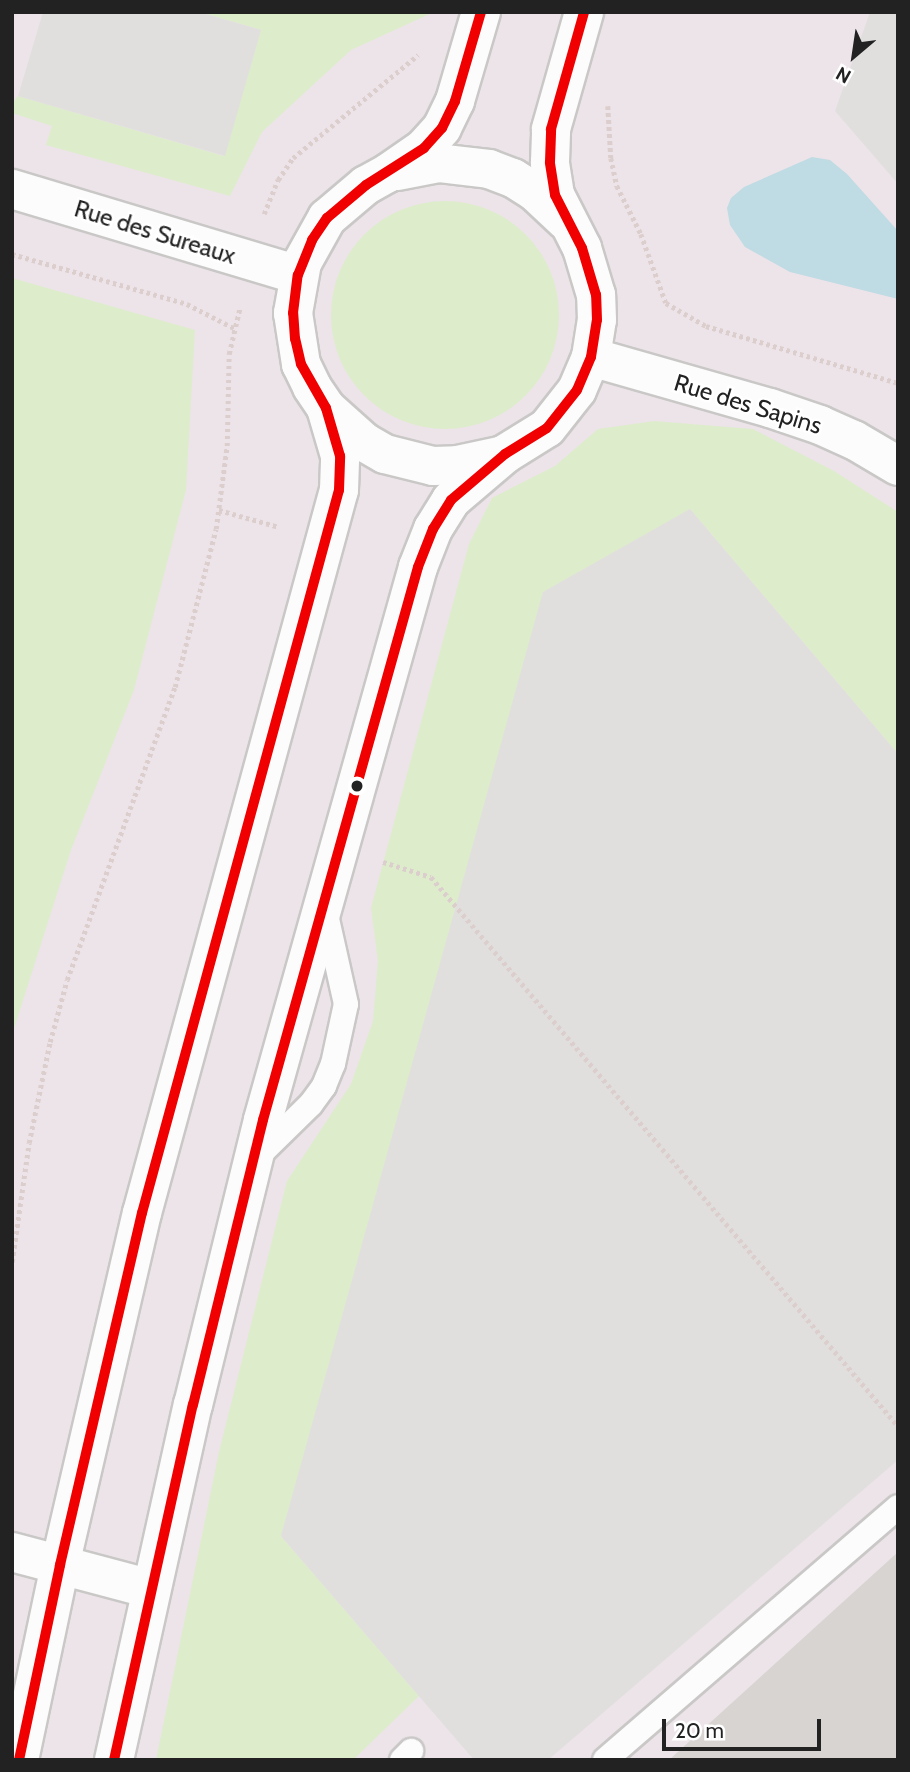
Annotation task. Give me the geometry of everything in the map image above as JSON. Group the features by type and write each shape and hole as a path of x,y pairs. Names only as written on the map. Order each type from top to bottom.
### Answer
{"street":[{"path":"19,1760 60,1565 142,1213 339,490 340,456 326,408 301,363 295,339 293,313 298,275 313,240 327,218 366,184 388,173 424,148 442,128 455,101 481,12"},
{"path":"114,1760 151,1589 252,1162 418,567 433,529 451,500 505,454 537,436 564,410 577,390 591,357 597,320 596,295 582,248 555,195 550,162 551,129 584,12"},
{"path":"388,173 438,163 489,169 513,178 535,192 570,227"},
{"name":"Rue des Sureaux","path":"12,189 298,275"},
{"name":"Rue des Sapins","path":"591,357 820,425 854,440 898,466"},
{"path":"326,408 363,442 408,461 457,465 505,454"},
{"path":"12,1552 151,1589"}],"lane":[{"path":"252,1162 312,1104 324,1086 338,1044 346,1004 324,903"},
{"path":"605,1760 898,1507"}],"path":[{"path":"12,254 187,304 234,328"},
{"path":"339,848 431,877 898,1426"}],"shaded area":[{"path":"12,12 898,12 898,1760 12,1760"},
{"path":"43,12 199,12 261,30 225,156 18,96"},
{"path":"870,12 898,12 898,184 835,111"},
{"path":"690,509 898,754 898,1460 548,1760 474,1760 281,1536 543,592"}],"green space":[{"path":"199,12 434,12 351,50 262,132 230,196 46,145 52,126 12,113 12,104 18,96 224,156 261,30"},
{"path":"445,201 467,203 489,210 526,234 550,271 557,293 557,337 550,359 526,396 489,420 467,427 445,429 423,427 401,420 364,396 340,359 333,337 331,315 333,293 340,271 364,234 401,210 423,203"},
{"path":"12,278 195,330 186,490 134,690 71,850 12,1035"},
{"path":"654,421 753,429 834,471 898,512 898,754 690,509 281,1536 419,1696 353,1760 156,1760 219,1452 287,1181 351,1084 373,1021 378,961 371,908 469,544 492,498 555,466 598,429"}],"water":[{"path":"812,157 830,160 847,174 898,231 898,299 790,272 745,247 730,225 727,208 731,198 744,187"}],"building":[{"path":"898,1552 898,1760 669,1760"}],"transit line":[{"path":"19,1760 60,1565 142,1213 339,490 340,456 326,408 301,364 295,339 293,313 298,275 312,240 327,218 366,185 424,148 442,128 455,101 481,12"},
{"path":"114,1760 193,1405 263,1120 418,567 433,529 451,500 505,454 547,428 577,390 591,357 597,320 596,295 582,248 555,195 550,162 551,129 584,12"}]}
